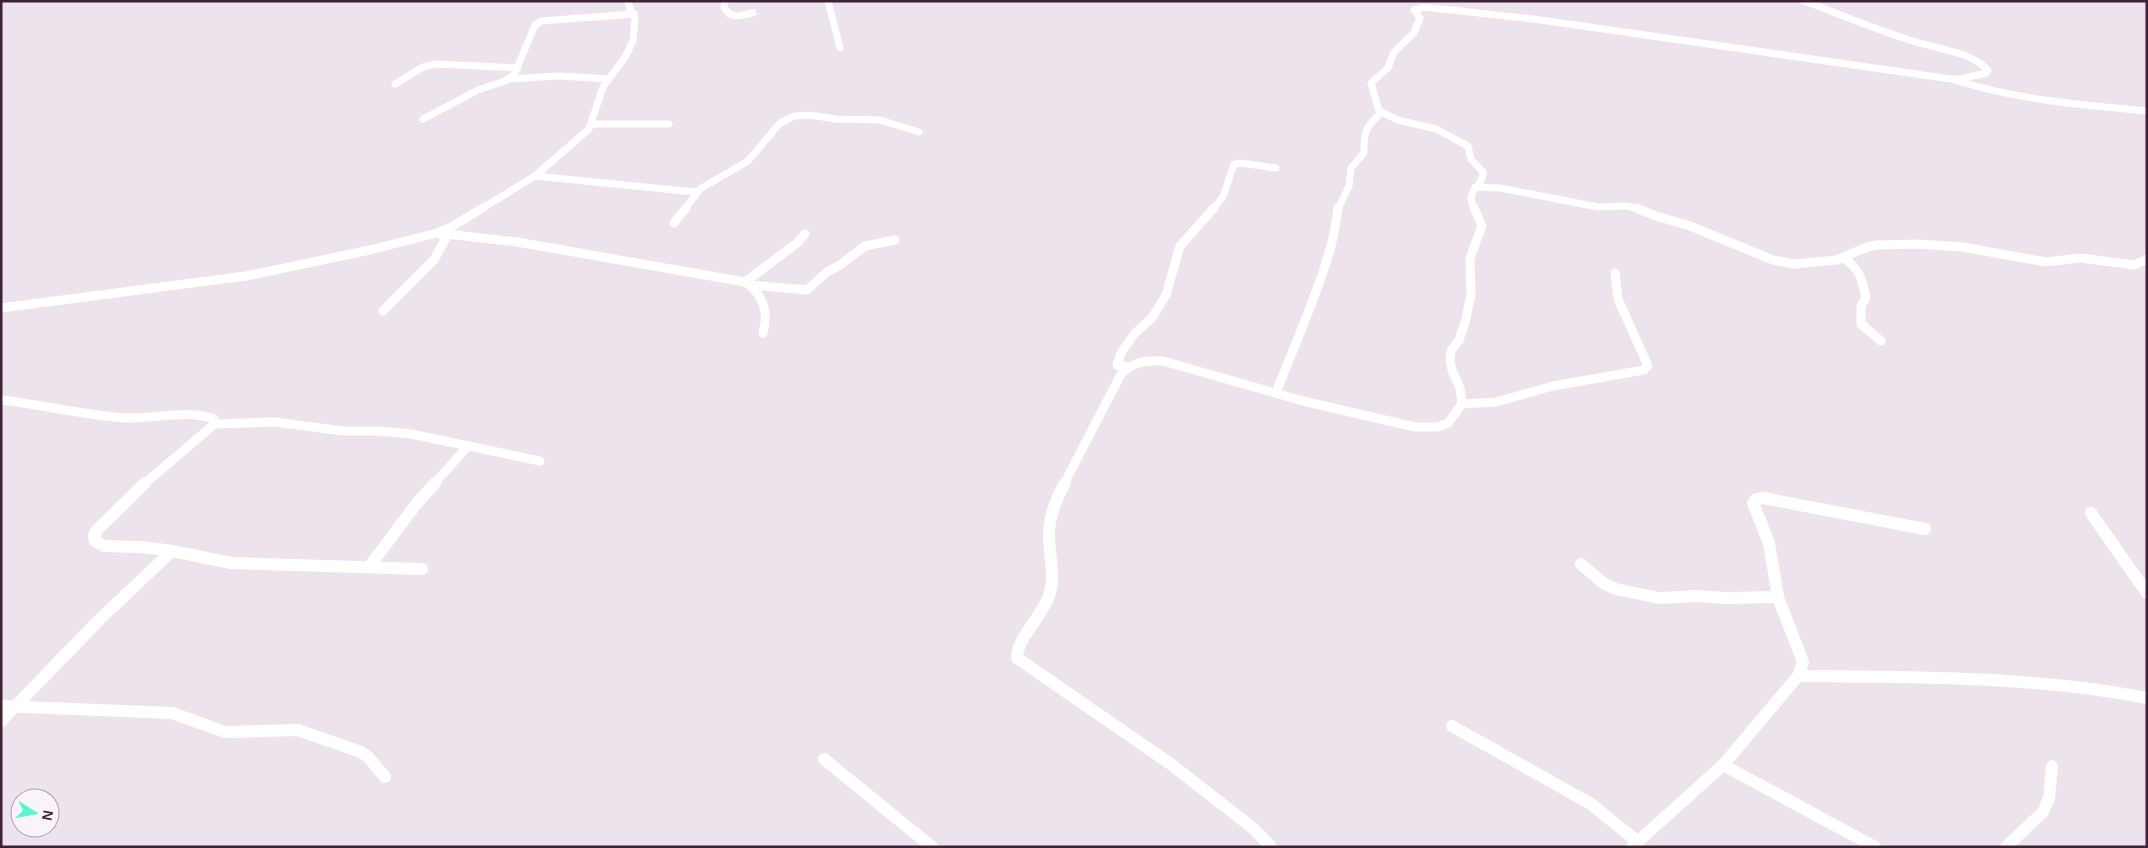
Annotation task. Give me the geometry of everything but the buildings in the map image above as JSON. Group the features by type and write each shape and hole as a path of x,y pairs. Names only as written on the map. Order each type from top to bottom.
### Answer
{"street":[{"path":"1,308 246,276 437,233 451,227 535,176 575,143 592,124 599,97 608,78 629,53 634,40 636,22 627,1"},
{"path":"725,1 726,13 737,16 753,13"},
{"path":"828,1 840,48"},
{"path":"1804,1 1912,41 1968,57 1981,63 1988,70 1986,73 1951,79"},
{"path":"1381,113 1371,83 1373,79 1389,68 1396,50 1411,38 1420,18 1414,10 1418,7 1521,18 1951,79 1980,88 2072,104 2147,111"},
{"path":"511,77 518,68 535,25 541,21 634,14"},
{"path":"396,84 423,67 436,64 518,68"},
{"path":"423,119 478,90 511,77 608,78"},
{"path":"1271,847 1254,829 1172,765 1017,658 1017,650 1041,612 1050,593 1052,566 1049,533 1054,504 1121,374 1128,367 1145,360 1163,361 1276,393 1415,427 1438,427 1448,423 1462,404 1460,388 1452,370 1450,358 1466,319 1471,294 1470,258 1482,226 1482,221 1473,208 1472,202 1475,187 1483,180 1484,175 1471,158 1468,146 1439,130 1381,113"},
{"path":"1276,393 1295,343 1305,324 1330,251 1338,205 1348,186 1351,168 1364,154 1364,138 1370,122 1381,113"},
{"path":"535,176 695,192 702,186 748,161 780,123 794,116 809,115 836,119 869,119 897,124 919,132"},
{"path":"592,124 669,124"},
{"path":"1128,367 1116,365 1121,353 1135,333 1146,324 1158,309 1166,295 1180,246 1222,197 1234,164 1241,163 1276,168"},
{"path":"674,223 702,186"},
{"path":"1475,187 1500,188 1598,207 1639,208 1783,263 1807,264 1844,258 1866,247 1877,245 1919,244 1962,247 2046,262 2080,258 2135,265 2142,264 2147,259"},
{"path":"437,233 517,242 747,283 807,290 827,272 840,265 865,246 895,240"},
{"path":"383,311 434,260 446,238 437,233"},
{"path":"747,283 797,243 805,234"},
{"path":"1844,258 1855,266 1862,277 1866,298 1861,306 1861,324 1881,341"},
{"path":"1462,404 1496,402 1546,388 1644,370 1648,366 1647,361 1638,348 1618,299 1615,273"},
{"path":"747,283 761,296 767,322 763,333"},
{"path":"1,400 25,402 91,416 144,418 195,415 210,417 214,419 214,424"},
{"path":"422,569 267,564 242,565 172,551 142,547 104,546 95,541 94,536 97,530 132,495 214,424 276,422 343,431 378,431 411,434 540,461"},
{"path":"369,567 418,503 467,447"},
{"path":"1452,726 1591,804 1635,844 1723,765 1798,676 1803,662 1778,598 1769,542 1753,502 1756,499 1762,498 1925,529"},
{"path":"2091,513 2147,593"},
{"path":"1,721 7,707 172,551"},
{"path":"1580,564 1603,583 1616,589 1659,598 1697,596 1778,598"},
{"path":"1798,676 2010,680 2098,688 2147,698"},
{"path":"7,707 172,713 182,715 218,731 298,730 361,752 368,757 385,777"},
{"path":"824,759 932,847"},
{"path":"1723,765 1875,847"},
{"path":"2006,847 2043,812 2050,798 2052,766"}]}
